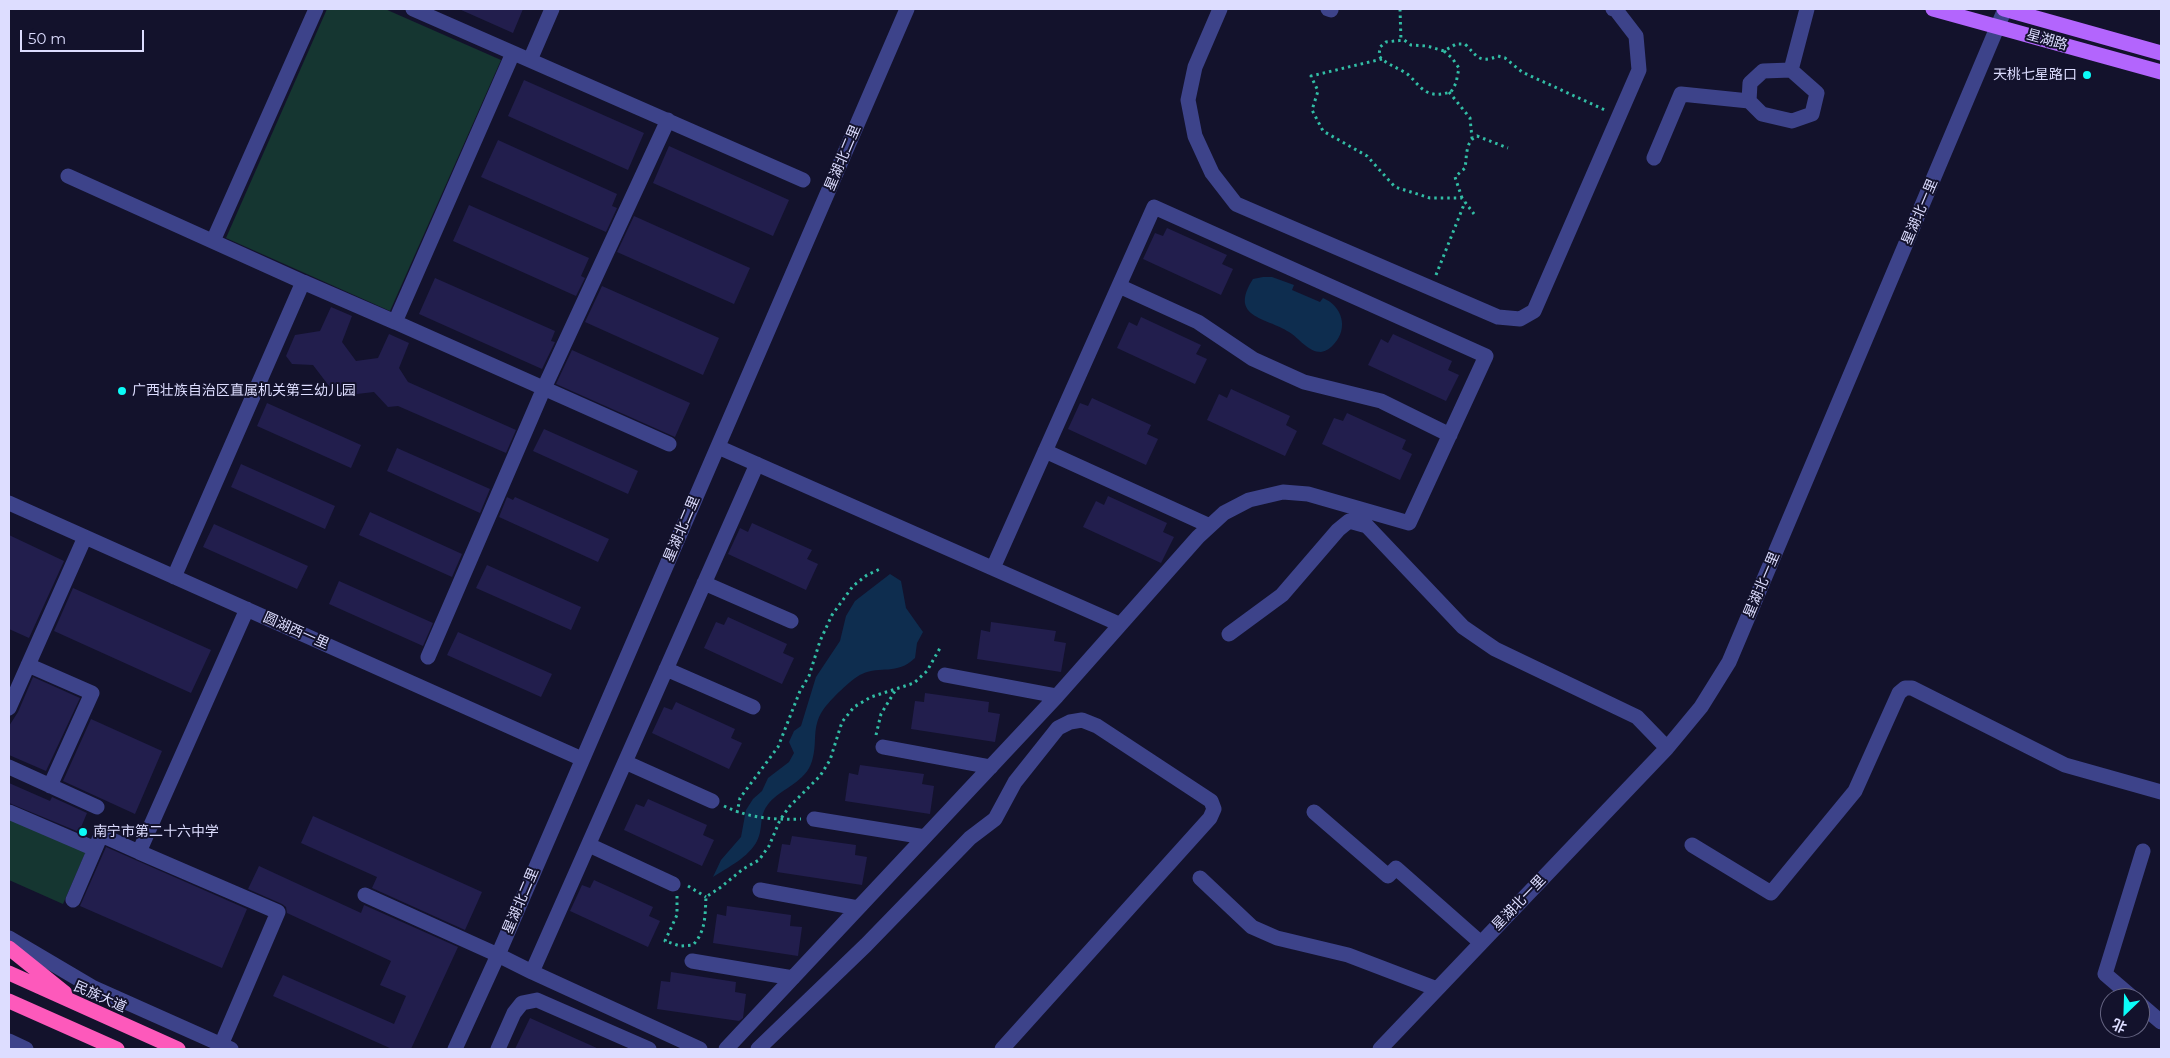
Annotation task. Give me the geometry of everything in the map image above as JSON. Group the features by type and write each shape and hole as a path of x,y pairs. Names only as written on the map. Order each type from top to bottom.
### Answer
{"highway":[{"path":"9,948 82,1006"},
{"name":"民族大道","path":"9,974 178,1049"},
{"path":"9,1000 117,1049"}],"main road":[{"name":"星湖路","path":"1934,9 2161,72"},
{"name":"星湖路","path":"2005,9 2161,53"}],"street":[{"path":"213,241 316,9"},
{"path":"413,9 803,180"},
{"path":"530,60 552,9"},
{"name":"星湖北二里","path":"455,1049 498,955 907,9"},
{"path":"1220,9 1195,67 1188,100 1195,136 1212,173 1236,204 1498,318 1520,319 1534,311 1639,70 1636,36 1616,10 1613,9"},
{"path":"1792,70 1807,9"},
{"name":"星湖北一里","path":"1380,1049 1667,748 1701,707 1729,662 2005,9"},
{"path":"395,322 513,53"},
{"path":"1654,158 1681,94 1749,101 1762,114 1792,121 1812,114 1817,93 1792,70 1762,71 1750,83 1749,101"},
{"path":"428,657 544,388 668,120"},
{"path":"68,176 669,444"},
{"path":"726,1049 1057,696 1119,624 1224,513 1249,500 1283,492 1308,494 1409,523 1486,356 1154,207 993,568"},
{"path":"174,576 303,282"},
{"path":"1119,286 1198,322 1226,343 1304,382 1382,401 1450,434"},
{"path":"718,446 1119,624"},
{"path":"1046,451 1210,526"},
{"path":"532,972 757,464"},
{"name":"圆湖西一里","path":"9,503 582,759"},
{"path":"1229,634 1282,595 1338,530 1349,521 1367,526 1463,627 1495,649 1637,717 1667,748"},
{"path":"9,708 85,537"},
{"path":"704,583 791,621"},
{"path":"140,852 247,609"},
{"path":"28,665 92,693 50,786"},
{"path":"666,669 753,707"},
{"path":"944,675 1057,696"},
{"path":"1692,845 1771,894 1855,791 1899,693 1905,688 1912,688 2065,764 2161,792"},
{"path":"758,1049 866,945 970,838 995,819 1015,782 1058,728 1070,722 1082,720 1096,726 1211,801 1214,809 1210,818 1002,1049"},
{"path":"883,747 991,767"},
{"path":"625,762 712,801"},
{"path":"9,767 97,807"},
{"path":"9,812 95,850"},
{"path":"1314,812 1388,876 1396,868 1482,942"},
{"path":"814,819 924,837"},
{"path":"9,938 92,987 226,1047 278,912 101,835 73,900"},
{"path":"589,845 673,884"},
{"path":"2121,988 2105,974 2143,851"},
{"path":"1200,878 1252,927 1277,938 1348,955 1437,989"},
{"path":"760,890 858,908"},
{"path":"365,895 700,1049"},
{"path":"692,960 793,978"},
{"path":"498,1049 514,1013 522,1003 537,1000 649,1049"},
{"path":"2150,1013 2161,1022"},
{"path":"9,1041 26,1049"}],"path":[{"path":"1400,9 1401,41"},
{"path":"1404,40 1411,45 1427,46 1444,51 1452,58 1459,68 1456,83 1449,92 1438,95 1427,92 1407,74 1379,56 1380,47 1386,42 1401,41 1404,40"},
{"path":"1444,51 1456,44 1464,44 1473,55 1481,59 1488,60 1498,56 1505,58 1522,72 1605,110"},
{"path":"1382,59 1312,76 1318,91 1312,110 1323,131 1367,156 1395,187 1430,198 1462,198"},
{"path":"1449,92 1470,118 1472,138 1469,143 1465,168 1455,177 1462,198 1474,214"},
{"path":"1472,138 1477,136 1508,148"},
{"path":"1431,289 1465,202"},
{"path":"814,819 767,819 737,813 740,798 778,746 800,691 809,676 820,641 832,615 853,586 867,575 882,568"},
{"path":"706,897 743,869 759,860 769,846 780,820 789,807 820,776 830,760 842,722 854,707 871,697 914,683 927,671 940,648"},
{"path":"883,747 876,740 876,730 881,714 896,690"},
{"path":"673,884 685,884 706,897 704,926 700,937 693,945 680,946 665,941 677,915 677,899 673,884"}],"green space":[{"path":"327,9 385,9 501,60 390,311 226,238"},
{"path":"9,815 87,849 63,904 9,880"}],"water":[{"path":"1272,277 1294,285 1292,290 1320,302 1323,298 1335,306 1339,312 1342,325 1339,338 1333,345 1321,352 1312,350 1289,332 1261,319 1247,309 1245,302 1246,292 1253,279"},
{"path":"890,574 901,581 906,608 923,632 917,643 915,658 895,669 869,671 862,674 830,701 817,723 814,754 809,768 799,780 769,803 763,812 757,841 749,852 713,877 721,860 741,837 746,810 753,799 762,791 768,778 789,762 794,753 789,742 794,731 801,726 816,677 840,641 846,616 855,601"}],"building":[{"path":"459,9 523,9 513,33"},
{"path":"524,80 644,133 628,170 508,116"},
{"path":"498,140 617,194 612,206 617,208 606,232 481,177"},
{"path":"669,146 789,200 773,236 653,183"},
{"path":"469,205 589,258 581,276 585,278 576,296 453,241"},
{"path":"634,216 750,268 734,304 617,252"},
{"path":"1167,228 1227,255 1222,264 1233,269 1221,295 1143,259 1155,233 1163,236"},
{"path":"435,278 555,331 551,341 555,342 542,369 419,314"},
{"path":"602,286 719,338 703,375 585,322"},
{"path":"331,307 352,316 342,342 356,361 378,358 389,334 409,343 399,368 408,382 516,430 506,453 398,406 388,407 374,392 348,395 329,386 313,365 292,364 286,356 295,335 320,331"},
{"path":"1141,317 1201,345 1196,354 1207,359 1195,384 1117,348 1129,322 1137,326"},
{"path":"1393,334 1452,361 1448,370 1459,375 1446,401 1368,365 1381,339 1388,343"},
{"path":"572,350 690,403 675,437 556,384"},
{"path":"1231,389 1290,416 1286,425 1297,431 1285,456 1207,420 1219,394 1227,398"},
{"path":"1092,398 1151,425 1147,434 1158,439 1146,465 1068,429 1080,403 1088,406"},
{"path":"267,403 361,445 351,468 257,426"},
{"path":"1347,413 1406,440 1402,449 1412,454 1400,480 1322,444 1334,418 1343,421"},
{"path":"544,429 638,471 628,494 533,451"},
{"path":"397,448 490,489 480,513 387,471"},
{"path":"241,464 335,506 325,529 231,487"},
{"path":"1108,496 1167,523 1163,532 1174,537 1161,563 1083,527 1096,501 1104,505"},
{"path":"507,497 513,500 515,497 609,539 598,562 499,517"},
{"path":"370,512 462,554 452,577 359,535"},
{"path":"752,523 812,550 807,559 818,564 806,590 728,554 740,528 748,532"},
{"path":"214,524 308,566 297,589 203,547"},
{"path":"9,535 64,561 29,638 9,629"},
{"path":"487,565 581,607 571,630 476,588"},
{"path":"339,581 433,623 423,646 329,604"},
{"path":"73,588 211,650 191,693 54,631"},
{"path":"728,617 787,644 783,653 794,658 782,684 704,648 716,622 724,625"},
{"path":"991,622 1056,631 1054,641 1066,643 1061,672 977,659 981,630 990,632"},
{"path":"458,632 552,674 541,697 447,655"},
{"path":"33,677 80,698 46,771 9,755 9,726 18,712"},
{"path":"925,693 989,702 988,712 1000,714 995,742 911,729 915,701 924,702"},
{"path":"676,702 735,729 731,738 742,743 729,769 652,733 664,707 672,710"},
{"path":"91,719 162,751 135,814 63,781"},
{"path":"860,765 924,774 922,784 934,786 930,814 845,801 849,773 858,775"},
{"path":"9,783 50,801 52,797 87,813 79,832 9,803"},
{"path":"648,799 707,825 703,835 714,840 702,866 624,830 636,804 644,807"},
{"path":"313,816 482,892 465,930 372,888 377,877 301,843"},
{"path":"792,836 856,845 855,855 867,857 862,885 777,872 782,844 790,845"},
{"path":"106,847 247,909 222,968 80,906"},
{"path":"259,866 361,913 364,905 458,947 411,1049 392,1049 273,996 283,975 394,1024 406,996 380,985 391,961 287,913 286,907 282,904 248,889"},
{"path":"594,880 653,907 649,916 660,921 648,947 570,911 582,885 590,888"},
{"path":"727,906 791,915 790,926 802,927 798,956 713,943 717,914 726,916"},
{"path":"671,972 736,982 735,992 746,994 743,1018 739,1021 657,1009 661,981 670,982"},
{"path":"530,1018 599,1049 515,1049"}],"place":[{"name":"天桃七星路口","path":"2087,75"},
{"name":"广西壮族自治区直属机关第三幼儿园","path":"122,391"},
{"name":"南宁市第二十六中学","path":"83,832"}]}
